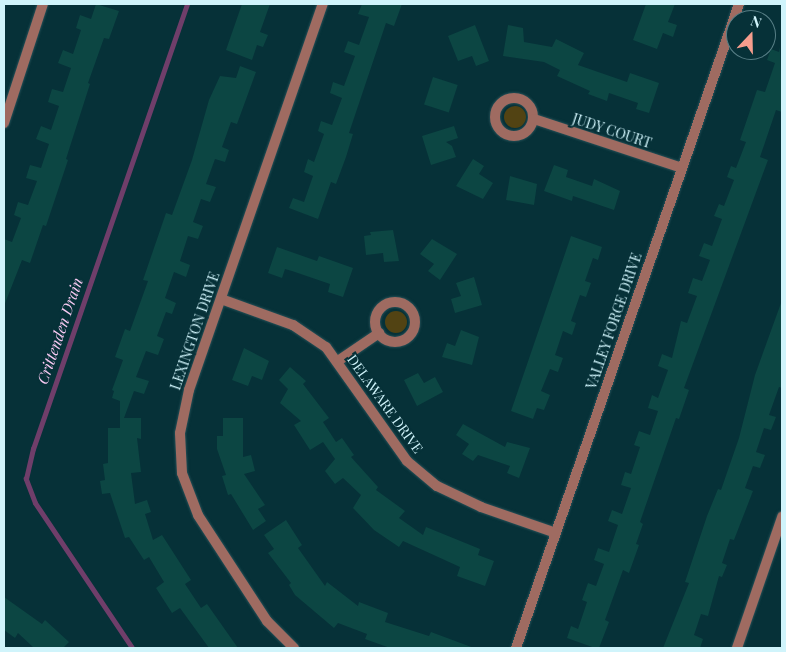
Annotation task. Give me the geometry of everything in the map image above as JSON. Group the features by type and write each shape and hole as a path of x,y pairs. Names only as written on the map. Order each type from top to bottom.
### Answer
{"street":[{"path":"4,122 43,4"},
{"name":"LEXINGTON DRIVE","path":"294,648 267,621 209,534 188,492 182,473 180,433 183,412 323,4"},
{"name":"VALLEY FORGE DRIVE","path":"516,648 739,4"},
{"name":"JUDY COURT","path":"534,119 682,168"},
{"name":"DELAWARE DRIVE","path":"221,299 293,325 310,334 338,361 396,446 421,474 456,497 556,533"},
{"path":"338,361 379,333"},
{"path":"737,648 782,517"}],"shaded area":[{"path":"515,106 525,113 526,117 519,127 515,128 505,121 504,117 511,107"},
{"path":"396,311 404,314 407,322 404,330 396,333 388,330 385,322 388,314"}],"building":[{"path":"96,4 119,11 109,39 104,38 88,83 90,84 66,159 68,160 46,226 43,225 30,263 22,260 4,306 4,239 12,242 21,218 14,215 18,202 28,205 37,181 26,178 30,165 41,168 49,144 36,139 41,126 51,130 59,106 48,102 52,89 63,92 71,68 58,63 63,50 73,54 81,30 76,28 80,15 91,19"},
{"path":"242,4 270,4 260,32 268,35 263,47 257,45 252,60 226,50"},
{"path":"362,4 402,4 394,26 386,23 349,133 353,134 346,157 336,184 331,182 318,219 289,208 293,198 304,202 313,176 304,172 308,159 314,162 324,134 318,131 321,121 332,125 342,98 330,93 333,82 344,86 355,56 344,52 348,41 359,45 369,17 358,14"},
{"path":"646,4 675,4 668,22 677,25 673,37 663,33 657,49 633,40"},
{"path":"475,25 489,61 476,66 472,56 458,61 448,36"},
{"path":"508,25 523,28 524,42 552,47 556,39 584,53 578,65 627,82 630,73 659,83 649,113 636,109 638,103 609,93 607,101 588,94 590,91 557,76 560,70 544,62 503,56"},
{"path":"780,47 782,112 776,110 760,157 768,160 684,388 689,390 679,419 676,418 640,522 643,524 636,544 639,545 629,573 623,570 605,620 609,622 599,648 595,648 567,638 571,626 578,629 587,602 582,600 588,583 596,586 604,564 594,560 598,548 609,552 618,525 608,521 612,510 622,514 631,488 621,485 625,472 631,474 640,447 634,445 639,431 650,435 658,411 648,408 652,395 658,398 668,370 658,366 662,354 672,358 681,321 687,323 697,296 688,293 693,278 702,281 710,260 699,256 704,243 712,246 722,219 714,216 719,204 724,206 734,180 727,177 731,166 736,168 746,142 740,140 757,90 765,92 775,63 767,60 776,60 776,51 779,52"},
{"path":"240,66 256,72 237,124 231,122 222,147 229,150 225,162 215,159 206,184 216,187 210,202 201,199 193,222 203,226 198,239 188,236 180,261 190,265 186,277 174,272 165,298 176,303 172,314 166,312 157,336 164,339 158,355 146,351 136,377 149,381 144,394 134,391 124,418 141,418 141,439 137,438 141,472 131,473 135,504 147,500 151,512 145,514 153,540 162,535 191,580 185,584 201,608 207,604 238,648 209,648 180,608 172,613 156,588 164,582 149,557 144,560 129,537 125,538 110,493 102,494 100,481 105,480 103,464 108,463 108,428 120,428 120,401 112,398 114,391 112,390 123,360 115,357 125,329 130,331 148,281 143,280 166,213 172,215 192,160 209,100 220,76 236,78"},
{"path":"433,77 458,85 449,113 424,105"},
{"path":"454,126 458,138 446,142 452,146 456,157 431,165 422,136"},
{"path":"473,159 484,166 479,174 493,183 483,199 456,186"},
{"path":"554,165 568,170 566,177 592,186 594,179 620,191 614,210 573,196 572,201 544,191"},
{"path":"510,176 537,184 534,205 506,200"},
{"path":"393,230 399,261 384,262 383,253 366,255 364,236 371,235 370,232"},
{"path":"571,236 602,247 598,260 593,258 585,281 591,283 586,297 580,295 571,321 576,323 572,335 563,331 555,355 563,358 558,372 550,369 541,391 550,395 544,410 537,408 533,419 511,411"},
{"path":"432,239 457,254 440,280 428,271 434,264 420,254"},
{"path":"277,247 317,261 319,256 353,268 343,297 328,292 330,284 292,271 285,269 282,278 268,273"},
{"path":"474,277 482,305 455,313 451,299 461,296 456,283"},
{"path":"781,303 782,388 779,387 769,415 776,417 771,430 764,428 756,452 765,455 760,468 753,466 745,488 753,491 734,540 730,539 722,563 727,565 722,577 719,576 708,616 701,614 694,635 703,639 700,648 663,648 689,583 685,582 707,516 718,489 721,490 739,438 755,375"},
{"path":"461,330 479,337 472,365 442,357 447,343 455,346"},
{"path":"244,348 269,361 262,380 252,376 248,386 232,380"},
{"path":"290,367 306,381 303,384 329,418 323,422 336,442 342,438 354,455 351,457 378,487 376,490 405,511 399,518 423,535 426,527 480,549 478,555 494,561 485,586 457,576 460,567 403,541 399,547 374,530 353,508 361,495 343,478 335,484 325,471 335,459 323,442 310,450 294,425 301,421 280,403 288,389 279,380"},
{"path":"418,373 424,383 435,377 443,392 417,406 404,380"},
{"path":"223,418 243,418 243,457 251,455 255,471 244,474 265,505 258,509 266,521 253,530 231,494 228,495 222,476 226,475 217,449 217,436 223,436"},
{"path":"463,424 505,447 507,442 530,448 519,478 507,473 510,466 478,455 473,461 462,454 469,444 456,435"},
{"path":"286,520 302,545 298,548 325,586 327,582 358,606 359,602 388,613 385,622 429,636 431,632 474,648 390,648 365,639 367,634 338,623 334,628 295,595 289,585 291,583 268,553 274,549 264,535"},
{"path":"4,597 42,624 45,620 69,642 63,648 34,648 18,633 15,638 4,630"}],"waterway":[{"name":"Crittenden Drain","path":"132,648 35,503 26,479 33,449 187,4"}]}
